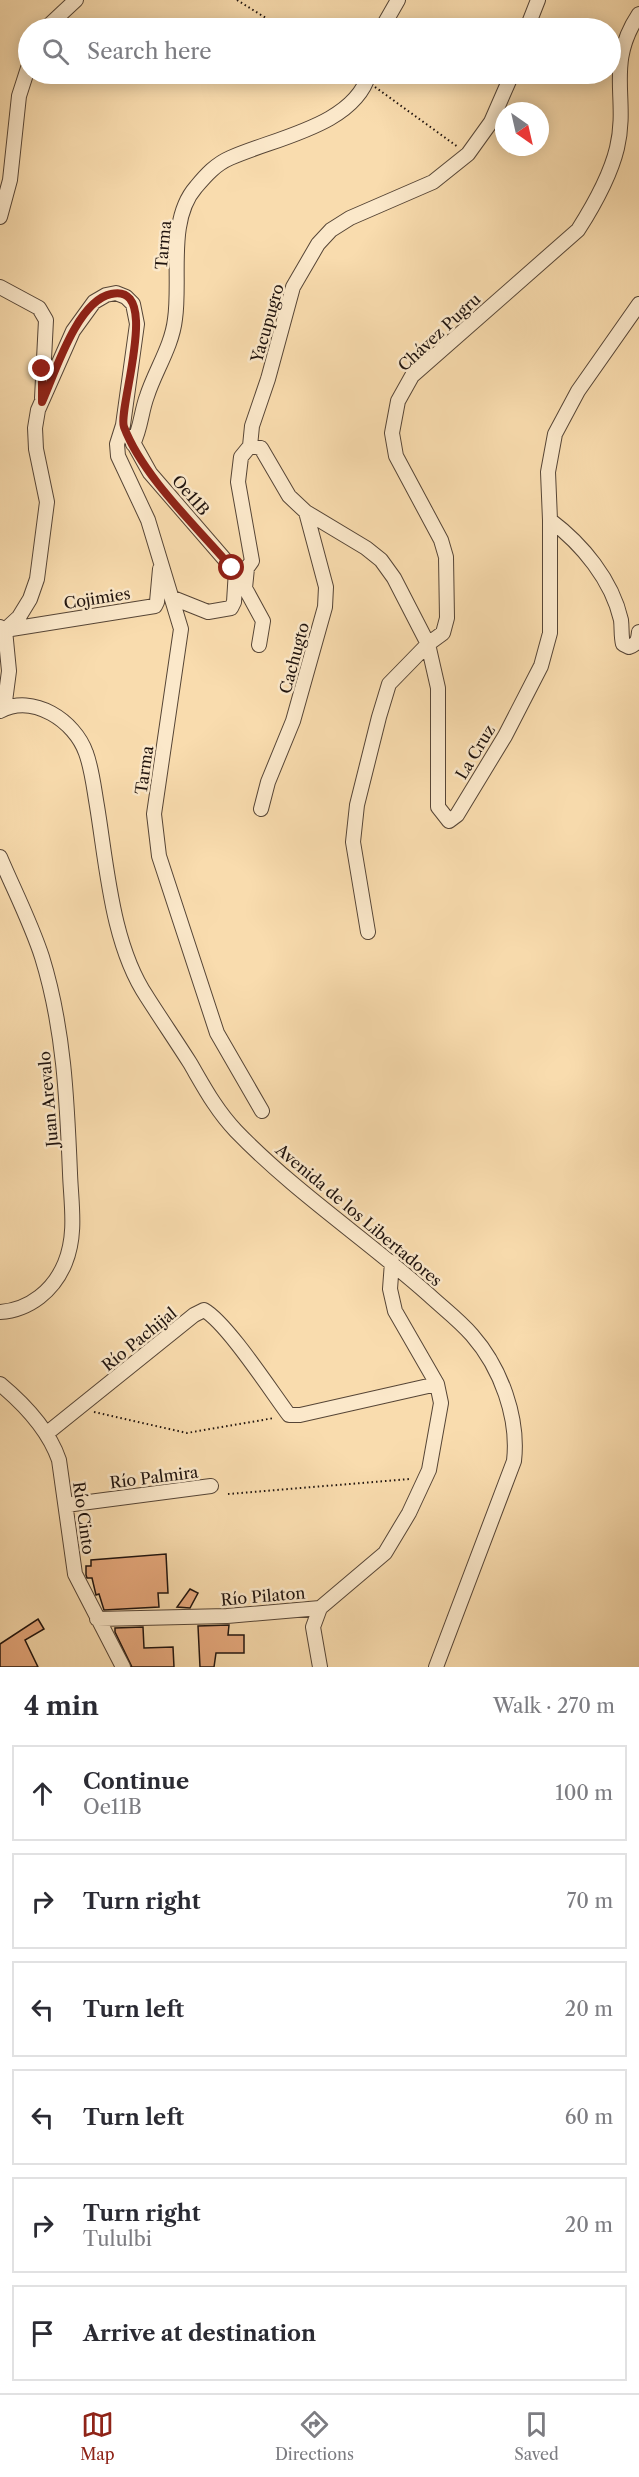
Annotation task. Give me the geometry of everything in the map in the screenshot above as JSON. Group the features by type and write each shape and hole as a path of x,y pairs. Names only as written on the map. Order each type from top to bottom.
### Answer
{"street":[{"path":"56,18 75,0"},
{"path":"388,18 398,0"},
{"path":"531,18 538,0"},
{"name":"Chávez Pugru","path":"621,53 639,14"},
{"path":"0,217 10,180 19,96 23,84"},
{"name":"Tarma","path":"133,444 140,430 147,396 174,329 178,238 184,207 193,190 210,170 229,158 329,120 353,101 364,84"},
{"name":"Yacupugro","path":"242,569 252,561 238,482 241,456 250,446 252,426 268,379 293,287 318,244 331,230 350,218 433,182 468,154 491,122 508,84"},
{"name":"Chávez Pugru","path":"368,932 353,842 357,805 389,684 428,644 443,633 447,618 446,557 441,540 396,456 392,433 398,401 412,376 578,230 596,202 617,149 620,128 621,84"},
{"path":"0,287 39,308 46,320 42,402 35,428 36,448 47,502 37,579 19,617 2,629 9,671 2,710"},
{"name":"Tarma","path":"42,402 73,331 94,302 106,295 116,293 126,297 133,304 137,324 123,425 117,444 118,456 148,520 181,629 154,814 159,856 217,1033 262,1111"},
{"path":"639,304 578,391 555,434 548,472 550,519 567,532 585,552 606,582 621,621 622,644 629,647 634,645 638,641 639,632"},
{"name":"Oe11B","path":"123,425 150,473 242,569"},
{"path":"250,446 261,448 289,496 306,512 366,548 381,560 394,578 428,644"},
{"name":"Cachugto","path":"261,809 268,782 293,721 325,607 326,586 306,512"},
{"name":"La Cruz","path":"428,644 438,688 438,807 449,820 457,815 505,736 541,666 550,633 550,519"},
{"name":"Cojimies","path":"2,629 155,606 161,567"},
{"path":"173,598 208,612 231,608 242,569"},
{"path":"242,569 245,588 263,621 259,645"},
{"name":"Avenida de los Libertadores","path":"2,710 26,706 40,708 70,728 86,752 110,885 127,958 145,994 189,1062 208,1097 232,1126 290,1183 392,1262 472,1335 487,1356 501,1385 514,1431 516,1447 510,1473 436,1667"},
{"name":"Juan Arevalo","path":"0,857 42,957 59,1029 68,1109 73,1224 64,1264 49,1289 26,1305 0,1312"},
{"name":"Río Pilaton","path":"97,1619 227,1616 320,1608 385,1553 409,1513 425,1478 435,1441 441,1403 437,1384 395,1311 390,1289 392,1262"},
{"name":"Río Pachijal","path":"46,1434 204,1310 211,1314 229,1335 289,1415"},
{"name":"Río Cinto","path":"0,1384 54,1444 59,1460 75,1574 123,1667"},
{"path":"289,1415 300,1415 437,1384"},
{"name":"Río Palmira","path":"66,1505 211,1486"},
{"path":"320,1608 313,1627 320,1667"}],"path":[{"path":"237,0 266,18"},
{"path":"377,84 468,154"},
{"path":"77,1408 187,1433 289,1415"},
{"path":"228,1494 425,1478"}],"building":[{"path":"166,1554 168,1593 158,1593 159,1607 104,1610 99,1594 96,1595 92,1578 87,1578 86,1575 86,1566 91,1566 91,1560"},
{"path":"190,1589 198,1593 190,1608 177,1607"},
{"path":"38,1619 44,1629 25,1640 38,1667 0,1667 0,1644"},
{"path":"229,1625 228,1635 244,1635 244,1653 216,1653 214,1667 200,1667 198,1626"},
{"path":"143,1627 144,1648 173,1647 174,1667 132,1667 115,1628"}],"route":[{"path":"42,369 42,402 73,331 94,302 106,295 116,293 126,297 133,304 137,324 136,341 123,425 150,473 232,568"}]}
